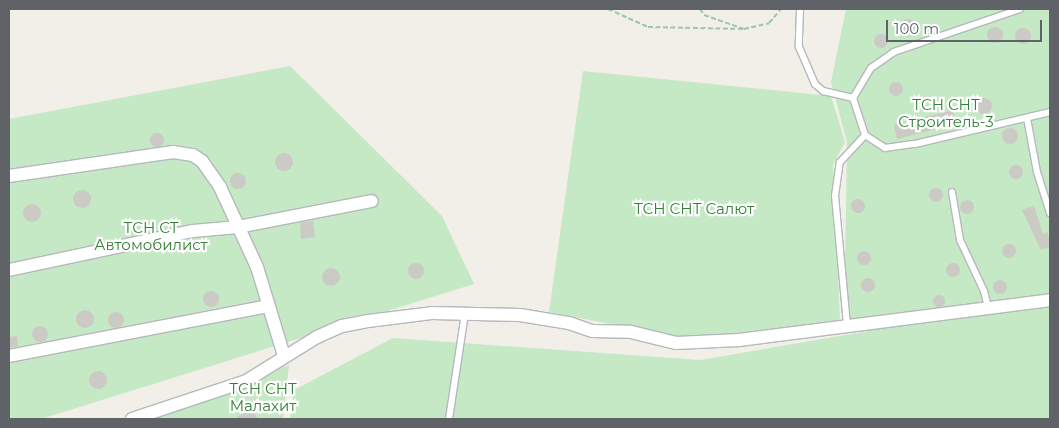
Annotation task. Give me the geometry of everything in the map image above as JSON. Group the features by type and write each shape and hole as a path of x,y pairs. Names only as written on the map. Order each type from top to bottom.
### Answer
{"street":[{"path":"9,176 183,152 202,160 220,187 257,267 284,356"},
{"path":"9,270 193,231 238,227 372,201"},
{"path":"132,419 246,381 284,356 342,326 432,313 520,315 569,323 592,331 631,332 676,343 739,340 1050,300"},
{"path":"9,356 268,306"}],"lane":[{"path":"800,9 798,47 815,84 824,91 854,98"},
{"path":"1020,9 894,52 871,68 854,98 865,135 885,148 1050,112"},
{"path":"1027,118 1037,172 1050,213"},
{"path":"847,325 835,196 840,162 865,135"},
{"path":"952,192 960,240 984,291 988,307"},
{"path":"449,419 465,313"}],"path":[{"path":"608,9 648,27 744,29 769,23 781,9"},
{"path":"700,9 704,15 744,29"}],"green space":[{"name":"ТСН СНТ Строитель-3","path":"846,9 1050,9 1050,419 290,419 294,390 393,338 700,360 869,331 844,332 847,142 831,82"},
{"name":"ТСН СТ Автомобилист","path":"290,66 442,216 474,284 41,419 9,419 9,119"},
{"name":"ТСН СНТ Салют","path":"583,71 831,96 845,142 833,165 840,321 735,335 677,337 549,312"},
{"name":"ТСН СНТ Малахит","path":"289,365 283,419 124,419"}],"building":[{"path":"905,19 911,19 915,26 911,33 905,33 901,29 901,23"},
{"path":"995,27 1003,35 995,43 987,35"},
{"path":"1023,28 1031,36 1023,44 1015,36"},
{"path":"878,34 884,34 888,41 884,48 878,48 874,44 874,38"},
{"path":"893,82 899,82 903,89 899,96 893,96 889,92 889,86"},
{"path":"984,98 992,106 984,114 976,106"},
{"path":"953,110 956,124 897,139 894,125"},
{"path":"1010,128 1018,136 1010,144 1002,136"},
{"path":"154,133 160,133 164,140 160,147 154,147 150,143 150,137"},
{"path":"284,153 290,156 293,162 290,168 284,171 278,168 275,162 278,156"},
{"path":"1013,165 1019,165 1023,172 1019,179 1013,179 1009,175 1009,169"},
{"path":"235,173 241,173 246,178 244,187 235,189 230,184 230,178"},
{"path":"933,188 939,188 943,195 939,202 933,202 929,198 929,192"},
{"path":"82,190 88,193 91,199 88,205 82,208 76,205 73,199 76,193"},
{"path":"855,199 861,199 865,206 861,213 855,213 851,209 851,203"},
{"path":"964,200 970,200 974,207 970,214 964,214 960,210 960,204"},
{"path":"32,204 38,207 41,213 38,219 32,222 26,219 23,213 26,207"},
{"path":"1034,206 1043,234 1047,232 1050,242 1050,247 1041,250 1022,210"},
{"path":"313,221 315,237 301,239 300,223"},
{"path":"1006,244 1012,244 1016,251 1012,258 1006,258 1002,254 1002,248"},
{"path":"861,251 867,251 871,258 867,265 861,265 857,261 857,255"},
{"path":"413,263 419,263 424,268 422,277 413,279 408,274 408,268"},
{"path":"950,263 956,263 960,270 956,277 950,277 946,273 946,267"},
{"path":"331,268 337,271 340,277 337,283 331,286 325,283 322,277 325,271"},
{"path":"865,278 871,278 875,285 871,292 865,292 861,288 861,282"},
{"path":"997,280 1003,280 1007,287 1003,294 997,294 993,290 993,284"},
{"path":"208,291 214,291 219,296 217,305 208,307 203,302 203,296"},
{"path":"941,295 944,296 944,306 937,307 934,306 933,299 934,296"},
{"path":"85,310 91,313 94,319 91,325 85,328 79,325 76,319 79,313"},
{"path":"116,312 122,314 124,320 122,326 116,328 110,326 108,320 110,314"},
{"path":"40,326 46,328 48,334 46,340 40,342 34,340 32,334 34,328"},
{"path":"17,336 18,346 9,348 9,337"},
{"path":"98,371 104,374 107,380 104,386 98,389 92,386 89,380 92,374"},
{"path":"251,408 258,419 234,419 245,412"}]}
